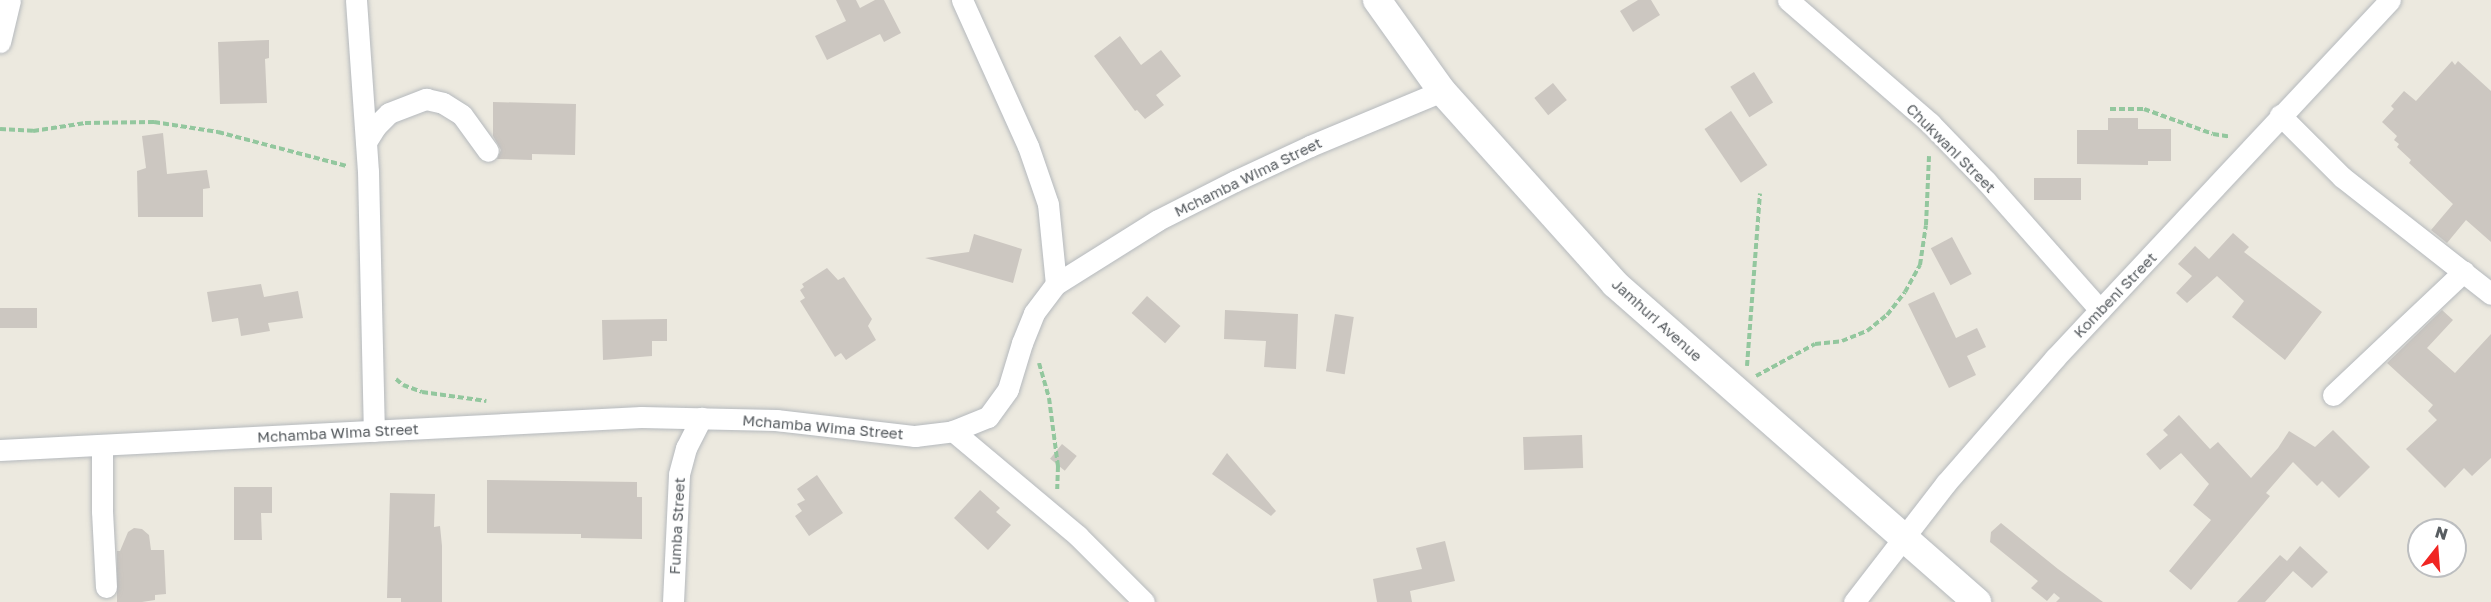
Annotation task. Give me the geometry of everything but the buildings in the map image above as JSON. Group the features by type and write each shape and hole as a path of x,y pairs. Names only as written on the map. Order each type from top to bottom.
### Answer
{"street":[{"path":"0,42 10,0"},
{"path":"356,0 368,171 374,431"},
{"path":"962,0 1028,146 1048,204 1056,284"},
{"name":"Jamhuri Avenue","path":"1377,0 1442,91 1615,284 1745,389 1870,508 1977,602"},
{"name":"Chukwani Street","path":"1788,0 1930,123 1986,181 2100,310"},
{"name":"Kombeni Street","path":"1854,602 1946,483 2100,310 2255,141 2390,0"},
{"name":"Mchamba Wima Street","path":"0,450 629,417 776,420 915,436 953,432 988,417 1008,389 1034,313 1056,284 1158,220 1234,181 1310,146 1442,91"},
{"path":"366,142 376,126 389,113 426,99 443,103 462,114 488,152"},
{"path":"2280,115 2342,177 2491,294"},
{"path":"2333,395 2464,271"},
{"name":"Fumba Street","path":"673,602 679,474 686,448 701,418"},
{"path":"953,432 1055,516 1144,602"},
{"path":"102,446 102,511 106,587"}],"path":[{"path":"2110,109 2144,109 2213,134 2255,141"},
{"path":"0,129 33,130 85,123 154,122 218,132 368,171"},
{"path":"1745,389 1815,344 1842,340 1867,331 1887,315 1905,292 1920,265 1926,225 1930,123"},
{"path":"1745,389 1760,193"},
{"path":"1026,332 1050,398 1058,466 1055,516"},
{"path":"371,362 385,368 403,385 412,389 492,402"}]}
